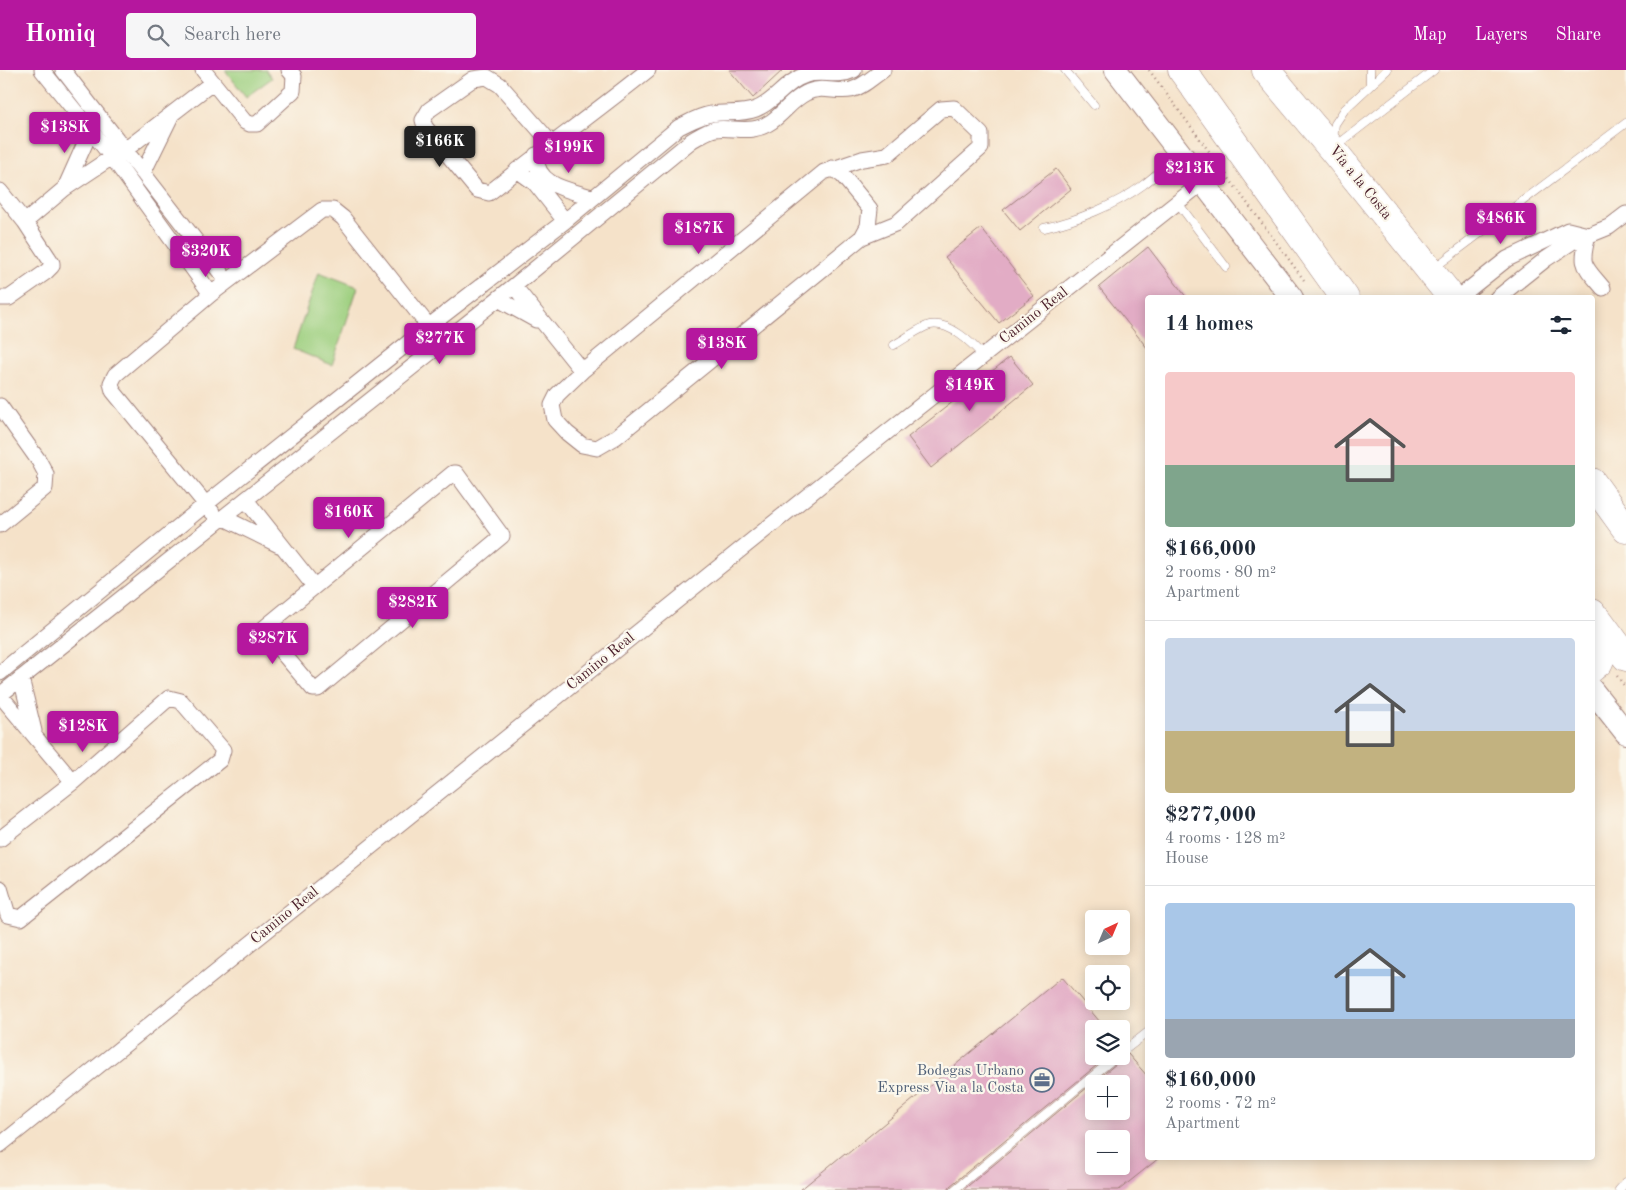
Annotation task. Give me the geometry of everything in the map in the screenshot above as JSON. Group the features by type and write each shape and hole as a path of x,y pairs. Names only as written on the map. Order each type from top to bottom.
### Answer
{"highway":[{"path":"1182,70 1318,289 1339,295"},
{"path":"1254,70 1340,186 1426,295"},
{"name":"Vía a la Costa","path":"1266,70 1450,295"},
{"path":"1595,486 1626,529"},
{"path":"1595,506 1626,538"},
{"path":"1595,617 1626,657"},
{"path":"1595,624 1600,641 1600,654 1596,665 1626,677"}],"street":[{"path":"42,70 91,130 143,173 227,281"},
{"path":"63,70 119,153 161,224 211,294"},
{"path":"203,70 245,122 250,124 257,124 292,91 294,76 289,70"},
{"path":"551,143 500,85 487,77 473,79 426,112 423,120 425,127 477,190 489,193 551,143 606,104 648,70"},
{"path":"0,673 206,504 428,326 565,221 679,127 696,118 712,113 746,113 767,104 794,80 808,74 846,74 854,70"},
{"path":"72,782 0,695 442,344 691,141 715,129 752,130 763,126 774,120 805,93 816,90 853,90 865,84 883,70"},
{"path":"1116,70 1180,154 1204,182 1318,289"},
{"path":"25,222 64,189 119,153 212,83"},
{"path":"954,108 981,134 981,148 897,224 862,237 616,437 597,448 582,445 555,420 552,405 557,395 582,371 814,179 832,168 862,159 887,155 941,109 954,108"},
{"path":"143,173 173,112"},
{"path":"64,189 91,130"},
{"path":"536,155 536,165 543,177 554,185 592,197"},
{"path":"637,160 649,175"},
{"path":"832,168 843,176 870,209 868,226 862,237"},
{"path":"517,170 535,183 565,221"},
{"name":"Camino Real","path":"0,1145 983,356 1204,182"},
{"path":"0,191 51,259 52,266 9,298 0,298"},
{"path":"282,546 222,520 206,504 113,391 111,383 115,376 227,281 322,210 333,210 343,218 442,344"},
{"path":"161,224 175,214"},
{"path":"1500,295 1546,259 1572,242 1609,227 1626,214"},
{"path":"1462,295 1501,263 1568,230 1588,234"},
{"path":"1588,234 1583,258 1585,266 1603,288"},
{"path":"1501,263 1515,282"},
{"path":"514,286 582,371"},
{"path":"498,299 542,323"},
{"path":"0,406 46,474 45,488 0,525"},
{"path":"453,473 456,473 502,536 318,689 313,689 264,631 264,628 314,586 453,473"},
{"path":"246,500 314,586"},
{"path":"22,678 34,735"},
{"path":"1595,694 1626,733"},
{"path":"0,839 72,782 168,698 180,701 222,750 220,760 22,918 8,915 0,888"}],"lane":[{"path":"1065,70 1094,104"},
{"path":"1370,70 1370,84"},
{"path":"1332,149 1334,124 1344,109 1387,70"},
{"path":"1332,149 1434,70"},
{"path":"1430,270 1626,123"},
{"path":"1044,228 1103,208 1141,186 1180,154"},
{"path":"1178,203 1226,267"},
{"path":"894,344 930,325 945,326 971,342 983,356"},
{"path":"1130,1046 1145,1034"},
{"path":"954,1190 1106,1065"},
{"path":"1619,1190 1626,1182"}],"path":[{"path":"1149,70 1318,289"}],"green space":[{"path":"225,70 266,70 272,78 246,97"},
{"path":"319,272 358,287 332,365 293,349"}],"building":[{"path":"729,70 783,70 753,98"},
{"path":"1056,169 1071,189 1020,231 1003,210"},
{"path":"981,228 1034,296 999,323 945,257"},
{"path":"1148,247 1185,295 1145,295 1145,345 1099,287"},
{"path":"1010,357 1033,385 931,468 908,437"},
{"name":"Bodegas Urbano Express Via a la Costa","path":"1062,977 1085,1004 1085,1010 1090,1010 1098,1020 1085,1020 1085,1065 1097,1065 950,1186 948,1190 800,1190 845,1153 846,1155"},
{"path":"1130,1056 1145,1074 1145,1160 1156,1160 1119,1190 963,1190 1085,1089 1085,1120 1130,1120 1130,1075 1103,1075 1115,1065 1130,1065"}],"place":[{"name":"Bodegas Urbano Express Via a la Costa","path":"1042,1080"}]}
